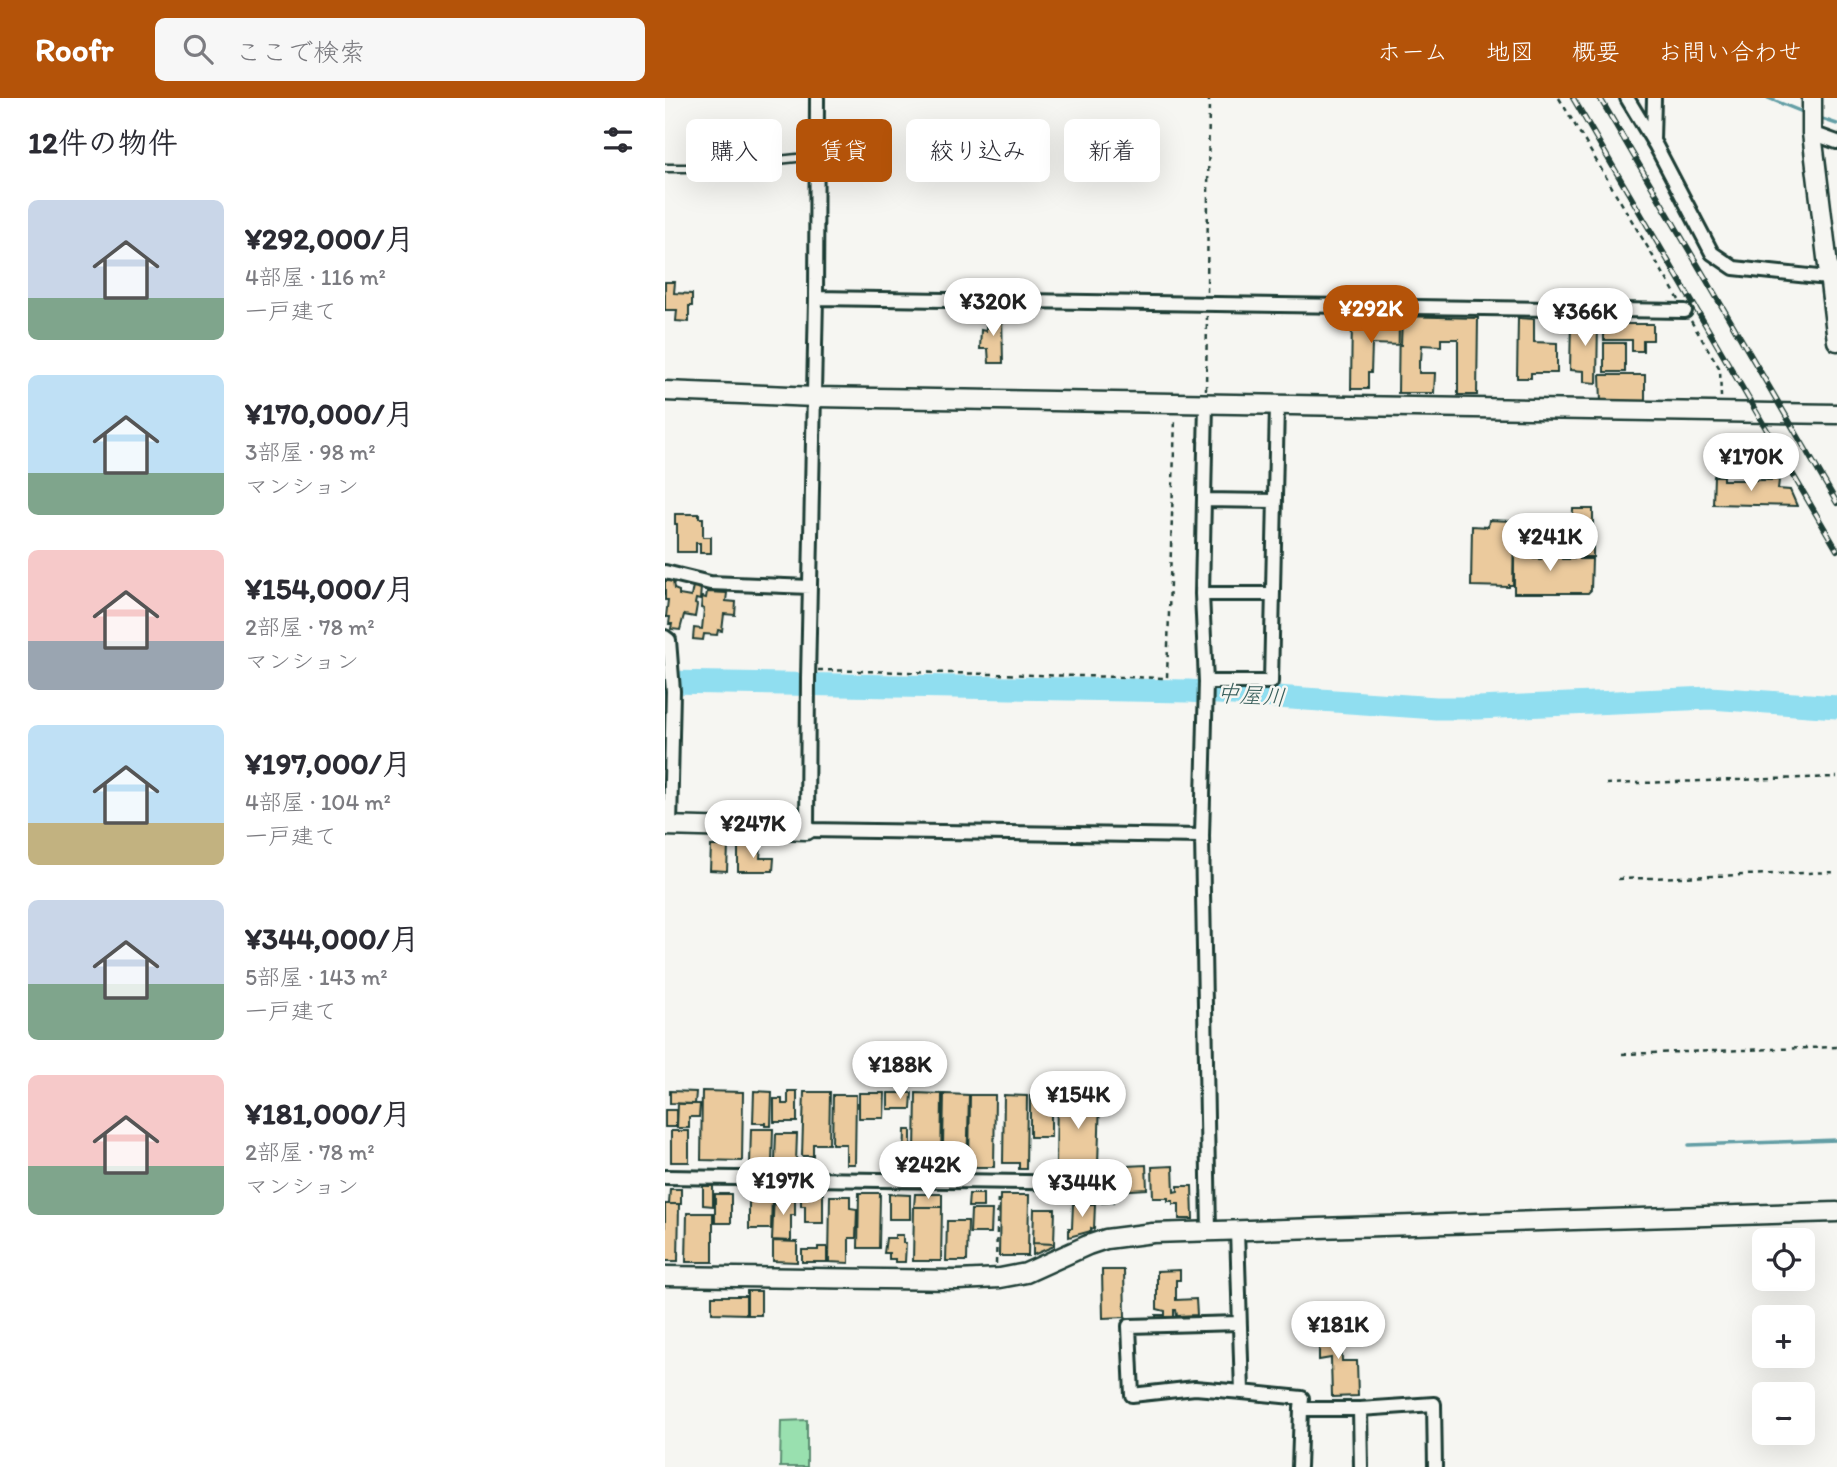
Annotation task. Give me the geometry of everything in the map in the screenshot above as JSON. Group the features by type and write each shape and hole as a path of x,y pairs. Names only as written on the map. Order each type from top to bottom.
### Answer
{"street":[{"path":"817,98 817,119"},
{"path":"1627,98 1653,141 1712,253 1734,268 1833,279"},
{"path":"1653,141 1654,98"},
{"path":"1812,115 1837,142"},
{"path":"1812,115 1833,279 1837,341"},
{"path":"807,830 816,182"},
{"path":"816,298 1685,311"},
{"path":"665,391 815,397 1837,414"},
{"path":"1206,404 1202,594 1205,689 1202,836 1209,1231"},
{"path":"1205,689 1271,682 1277,405"},
{"path":"1204,500 1275,501"},
{"path":"665,572 710,583 810,587"},
{"path":"1202,594 1273,594"},
{"path":"665,637 669,640 673,691 669,739 668,826 1202,836"},
{"path":"665,1177 1093,1184"},
{"path":"665,1276 958,1280 996,1278 1025,1273 1106,1239 1153,1233 1837,1212"},
{"path":"1237,1230 1242,1392"},
{"path":"1239,1323 1129,1326 1132,1395 1195,1388 1301,1398 1299,1467"},
{"path":"1301,1409 1360,1409 1434,1404 1435,1467"},
{"path":"1360,1409 1361,1467"}],"lane":[{"path":"665,168 702,168 796,158"}],"path":[{"path":"1206,404 1209,98"},
{"path":"1559,98 1720,369 1721,412"},
{"path":"808,674 1167,678 1175,403"},
{"path":"1606,784 1837,776"},
{"path":"1618,879 1837,872"},
{"path":"1622,1054 1837,1046"},
{"path":"996,1278 998,1181"}],"green space":[{"path":"807,1420 807,1467 780,1467 781,1421"}],"building":[{"path":"665,282 675,282 674,293 692,294 689,322 676,321 677,310 665,310"},
{"path":"986,313 1002,314 1003,363 989,363 988,349 980,349 981,330 986,331"},
{"path":"1399,316 1478,318 1477,395 1458,395 1458,339 1441,339 1441,346 1422,345 1419,373 1435,373 1434,393 1398,393"},
{"path":"1352,318 1402,318 1401,345 1372,344 1368,389 1351,389"},
{"path":"1518,318 1534,319 1534,342 1557,343 1557,373 1531,373 1531,378 1517,378"},
{"path":"1571,320 1598,320 1597,383 1584,382 1584,371 1570,370"},
{"path":"1571,320 1598,320 1597,383 1584,382 1584,371 1570,370"},
{"path":"1604,324 1653,324 1653,340 1643,340 1643,351 1632,351 1632,340 1604,340"},
{"path":"1604,343 1625,343 1625,372 1604,372"},
{"path":"1600,375 1645,375 1645,402 1601,402"},
{"path":"1714,476 1723,476 1723,480 1779,480 1778,489 1790,490 1797,506 1713,504"},
{"path":"1573,509 1593,509 1593,557 1572,557 1572,550 1569,550"},
{"path":"675,514 699,514 699,518 703,518 703,537 711,537 711,553 700,553 700,543 696,543 696,552 677,552"},
{"path":"1489,520 1512,521 1513,585 1509,587 1471,586 1472,526 1488,527"},
{"path":"1514,545 1535,546 1534,559 1562,555 1562,559 1592,559 1591,590 1588,593 1514,593"},
{"path":"665,581 673,581 674,589 679,591 679,595 691,597 693,586 701,587 700,600 696,599 695,604 695,617 684,615 680,630 671,629 670,617 666,617 668,600 665,600"},
{"path":"707,592 727,593 726,601 736,602 735,615 724,614 722,631 718,630 717,635 704,634 703,640 693,639 694,628 702,629 702,597 706,598"},
{"path":"711,846 728,846 727,871 710,870"},
{"path":"738,846 761,846 760,858 774,858 773,871 738,871"},
{"path":"670,1091 696,1092 695,1104 670,1103"},
{"path":"702,1091 743,1092 742,1161 701,1160"},
{"path":"754,1091 772,1092 771,1126 753,1123"},
{"path":"788,1091 797,1091 797,1122 774,1122 774,1099 782,1099 782,1104 788,1104"},
{"path":"804,1092 830,1092 829,1144 813,1144 813,1156 802,1156"},
{"path":"859,1093 885,1093 884,1118 859,1118"},
{"path":"888,1093 912,1093 911,1109 888,1109"},
{"path":"916,1093 942,1094 941,1171 930,1171 930,1154 915,1153"},
{"path":"944,1094 969,1095 967,1173 958,1173 959,1146 943,1145"},
{"path":"833,1095 856,1095 855,1164 846,1164 846,1144 832,1144"},
{"path":"970,1095 995,1095 994,1167 969,1167"},
{"path":"1004,1095 1027,1096 1026,1169 1019,1169 1019,1163 1003,1163"},
{"path":"1030,1096 1051,1096 1051,1137 1030,1137"},
{"path":"1057,1097 1100,1097 1098,1165 1056,1165"},
{"path":"678,1104 700,1104 699,1117 689,1117 689,1128 677,1128"},
{"path":"665,1110 676,1110 676,1127 665,1127"},
{"path":"751,1129 773,1129 772,1164 750,1164"},
{"path":"905,1130 911,1130 911,1163 904,1163"},
{"path":"671,1131 689,1131 689,1162 671,1162"},
{"path":"776,1134 797,1134 796,1162 775,1161"},
{"path":"943,1145 959,1146 958,1171 942,1171"},
{"path":"913,1153 930,1154 930,1172 913,1172"},
{"path":"1146,1165 1147,1189 1113,1191 1113,1202 1102,1203 1102,1189 1106,1189 1105,1167"},
{"path":"1173,1166 1174,1192 1178,1191 1178,1186 1192,1186 1193,1219 1179,1219 1179,1204 1173,1204 1168,1198 1153,1198 1152,1167"},
{"path":"703,1186 713,1186 713,1206 703,1205"},
{"path":"670,1189 681,1189 681,1204 669,1204"},
{"path":"859,1193 880,1193 879,1248 858,1248"},
{"path":"715,1194 731,1194 731,1223 715,1223"},
{"path":"749,1194 772,1195 771,1229 749,1229"},
{"path":"801,1194 823,1194 823,1223 805,1223 805,1206 801,1206"},
{"path":"889,1194 910,1195 910,1219 889,1219"},
{"path":"915,1194 942,1194 942,1207 914,1207"},
{"path":"969,1194 983,1194 983,1207 968,1207"},
{"path":"774,1195 795,1195 795,1215 791,1215 791,1241 772,1240"},
{"path":"1000,1195 1029,1195 1028,1256 999,1256"},
{"path":"830,1196 850,1196 850,1208 857,1209 856,1238 849,1238 849,1263 829,1262"},
{"path":"665,1204 679,1204 678,1261 665,1261"},
{"path":"1073,1204 1095,1204 1094,1229 1069,1237 1069,1228 1072,1228"},
{"path":"914,1207 942,1207 941,1261 913,1261"},
{"path":"1034,1209 1055,1209 1054,1244 1033,1243"},
{"path":"971,1210 992,1210 991,1233 970,1233"},
{"path":"687,1213 713,1213 713,1262 686,1262"},
{"path":"947,1221 968,1221 967,1261 946,1261"},
{"path":"895,1235 903,1235 903,1243 906,1243 905,1262 895,1262 895,1259 889,1259 889,1253 884,1253 886,1238 895,1238"},
{"path":"773,1241 797,1242 797,1262 773,1261"},
{"path":"1033,1243 1054,1244 1054,1246 1033,1255"},
{"path":"818,1247 827,1247 827,1262 802,1262 802,1250 818,1250"},
{"path":"1102,1270 1124,1270 1125,1317 1103,1318"},
{"path":"1180,1270 1180,1280 1176,1280 1176,1300 1196,1299 1197,1315 1177,1316 1174,1310 1174,1318 1156,1319 1156,1315 1165,1315 1165,1311 1157,1309 1157,1271"},
{"path":"747,1291 761,1291 761,1315 747,1315"},
{"path":"712,1296 746,1296 746,1314 712,1313"},
{"path":"1341,1322 1342,1361 1357,1361 1358,1396 1332,1397 1331,1358 1319,1360 1319,1323"}],"waterway":[{"path":"1768,98 1805,113"},
{"path":"1819,118 1837,124"},
{"name":"中屋川","path":"665,682 1188,691 1436,708 1710,698 1837,707"},
{"path":"1689,1145 1837,1140"}],"railway":[{"path":"1573,98 1837,550"},
{"path":"1600,98 1837,503"}]}
